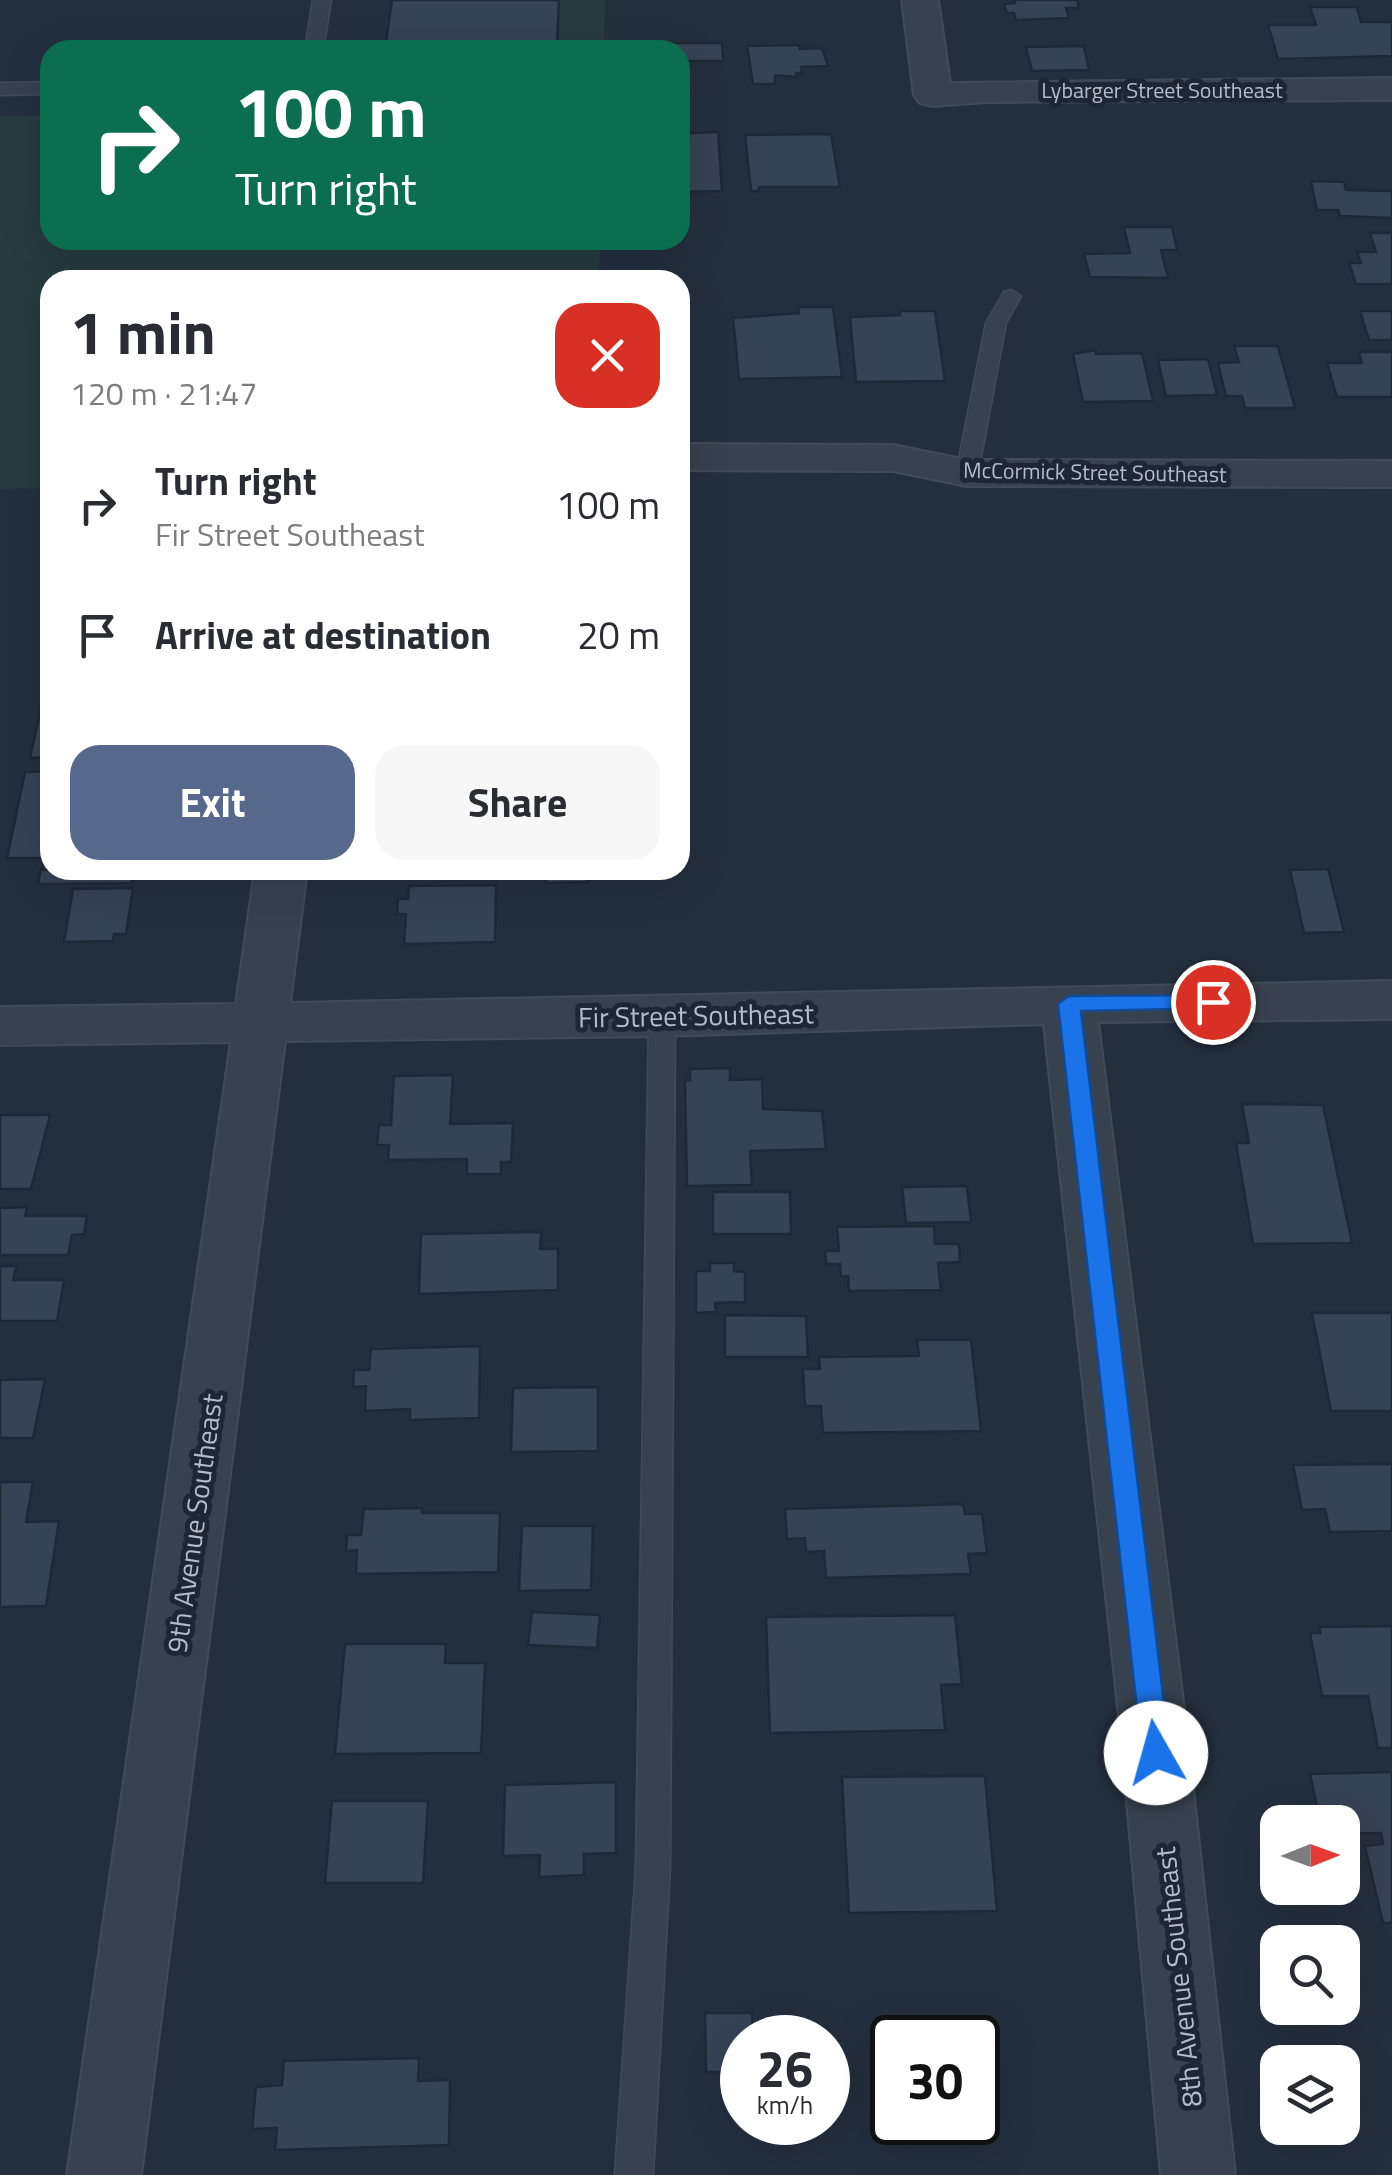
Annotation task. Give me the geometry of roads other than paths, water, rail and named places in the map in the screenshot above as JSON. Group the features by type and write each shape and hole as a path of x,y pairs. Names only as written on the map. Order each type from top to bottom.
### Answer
{"street":[{"name":"Lybarger Street Southeast","path":"920,0 933,95 985,91 1392,89"},
{"name":"McCormick Street Southeast","path":"690,458 894,458 967,472 1392,474"},
{"name":"9th Avenue Southeast","path":"104,2175 280,880"},
{"name":"Fir Street Southeast","path":"0,1026 662,1017 1069,1004 1392,1000"},
{"name":"8th Avenue Southeast","path":"1069,1004 1153,1725 1198,2175"}],"lane":[{"path":"316,40 322,0"},
{"path":"0,89 40,88"},
{"path":"967,472 996,323 1011,296"},
{"path":"634,2175 652,1867 662,1017"}]}
